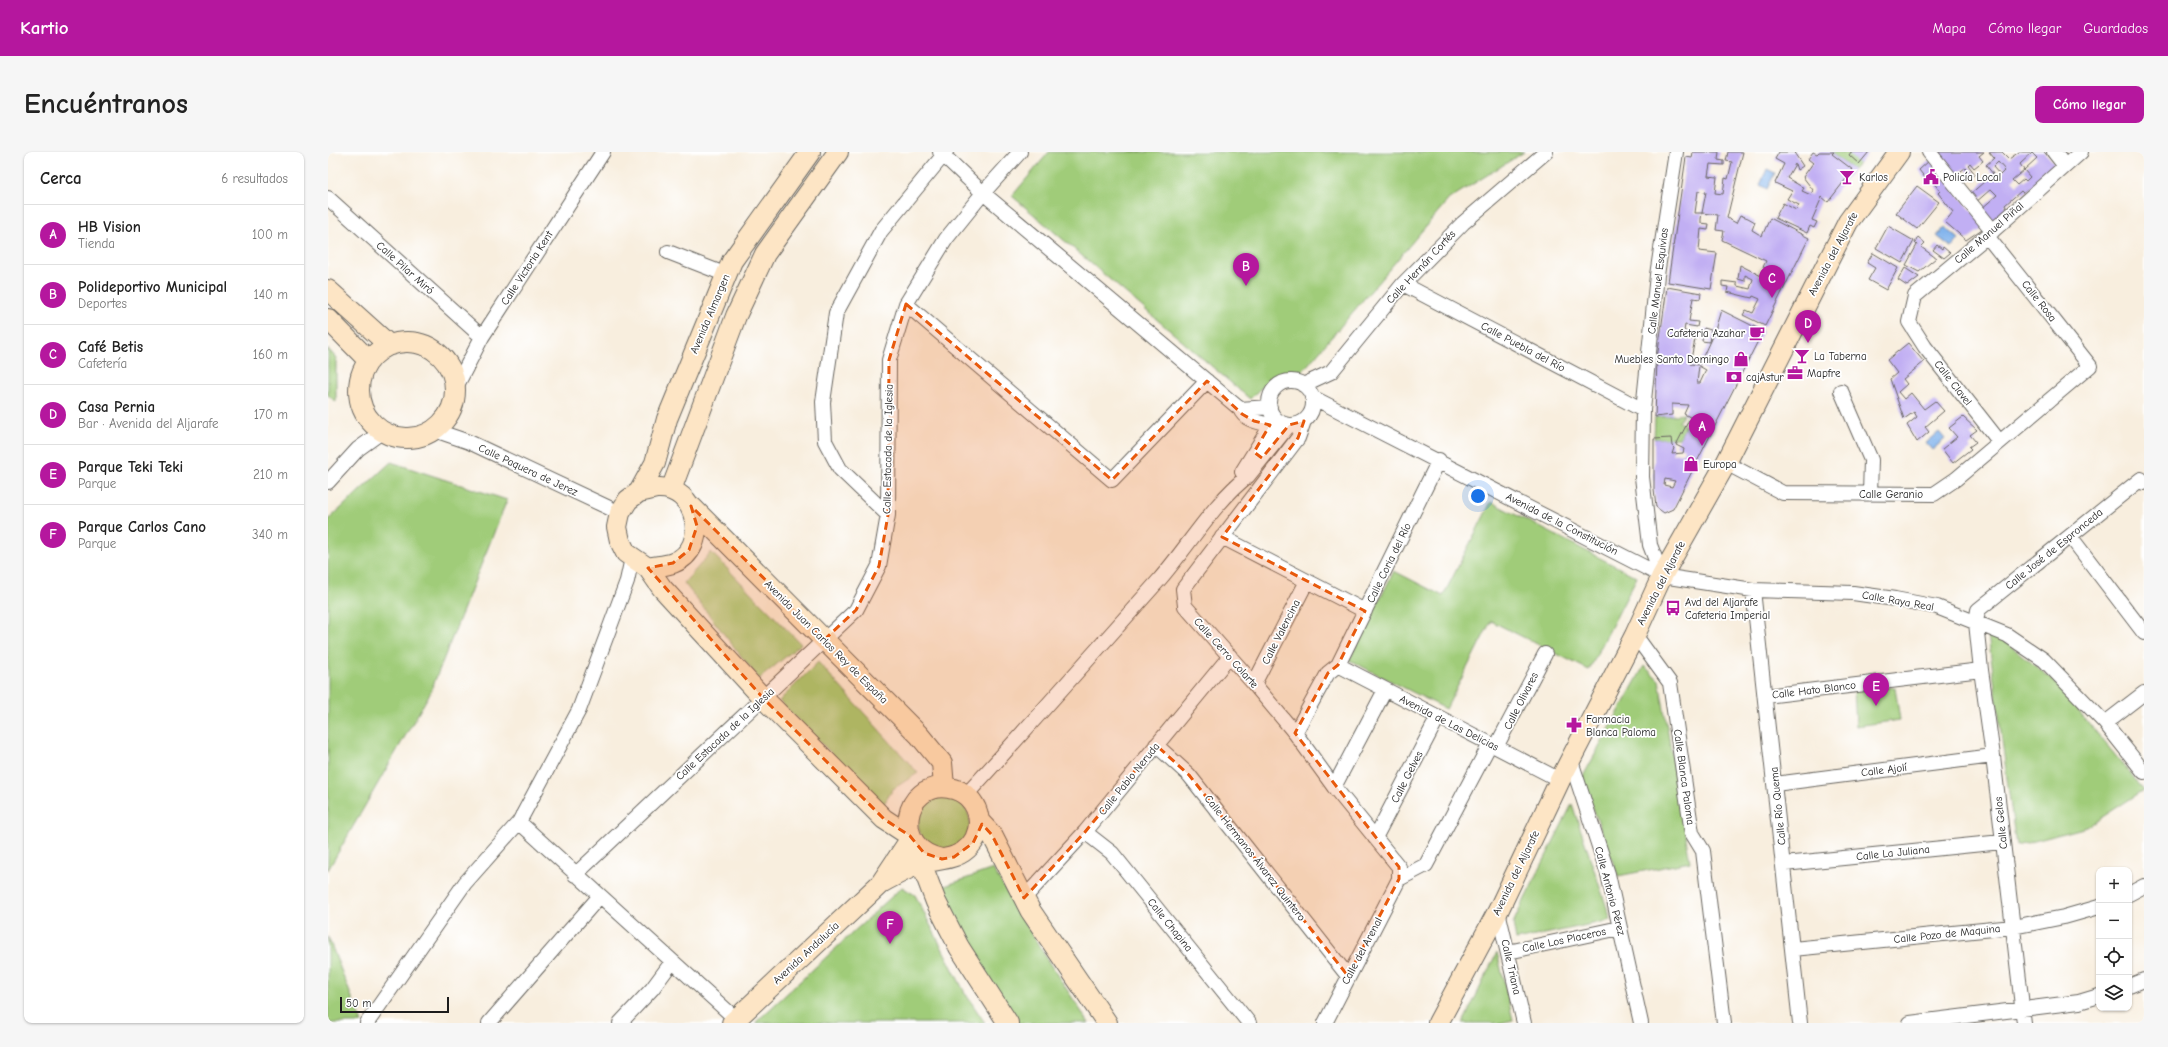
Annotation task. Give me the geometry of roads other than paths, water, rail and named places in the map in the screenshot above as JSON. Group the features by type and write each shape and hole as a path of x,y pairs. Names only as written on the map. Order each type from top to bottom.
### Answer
{"street":[{"name":"Calle Victoria Kent","path":"456,387 482,337 603,152"},
{"name":"Avenida Almargen","path":"639,492 655,463 666,418 732,261 810,152"},
{"path":"671,490 736,316 765,254 838,152"},
{"name":"Calle Estacada de la Iglesia","path":"575,875 856,610 879,566 888,515 889,360 906,304 946,239 983,193 1020,152"},
{"name":"Calle Hernán Cortés","path":"1303,385 1331,372 1403,284 1462,222 1546,152"},
{"name":"Calle Manuel Esquivias","path":"1662,576 1650,545 1642,477 1644,410 1657,275 1676,152"},
{"name":"Avenida del Aljarafe","path":"1438,1023 1498,911 1560,780 1635,635 1662,576 1726,463 1848,222 1898,152"},
{"name":"Calle Rosa","path":"1929,152 2090,366"},
{"path":"2054,152 2065,166"},
{"name":"Calle Manuel Piñal","path":"1909,322 1915,296 1990,234 2081,152"},
{"path":"888,515 840,469 825,441 823,402 836,313 881,231 943,153 983,193 1240,410 1272,417 1289,425"},
{"name":"Calle Pilar Miró","path":"328,198 482,337"},
{"path":"668,252 726,275"},
{"name":"Calle Puebla del Río","path":"1403,284 1644,410"},
{"path":"328,290 388,345"},
{"path":"906,304 1112,480 1207,381"},
{"path":"328,319 369,361"},
{"name":"Calle Clavel","path":"1909,322 1925,347 1999,441"},
{"path":"405,341 427,345 441,355 449,365 456,387 451,409 446,419 434,430 418,437 398,437 383,431 367,416 360,400 361,376 369,361 388,345 405,341"},
{"name":"Calle Geranio","path":"1726,463 1783,494 1934,494 1956,479 1999,441 2090,366"},
{"path":"966,795 1160,578 1239,482 1248,476 1289,425 1304,421 1312,408 1312,397 1303,385 1296,382 1280,384 1270,396 1272,417 1242,472 1239,482"},
{"path":"1841,391 1871,460 1870,494"},
{"name":"Avenida de la Constitución","path":"1312,397 1439,460 1662,576"},
{"name":"Calle Cerro Colarte","path":"1304,421 1298,438 1183,589 1185,606 1230,656 1295,733 1334,786 1399,867 1399,879"},
{"name":"Calle Paquera de Jerez","path":"434,430 469,442 620,513"},
{"path":"328,482 358,449 383,431"},
{"name":"Calle Coria del Río","path":"1295,733 1328,673 1338,665 1439,460"},
{"name":"Calle José de Espronceda","path":"1976,623 1978,610 2070,536 2142,481"},
{"path":"640,563 673,563 689,550 695,538 697,526 691,506 671,490 658,488 639,492 628,500 620,513 617,527 620,541 662,588 763,698 882,816 912,839 924,853 942,858"},
{"name":"Avenida Juan Carlos Rey de España","path":"691,506 919,735 942,763 944,787"},
{"path":"2070,536 2144,633"},
{"path":"1222,537 1365,611"},
{"path":"367,1023 464,883 519,822 579,710 627,581 640,563"},
{"name":"Calle Raya Real","path":"1662,576 1753,590 1852,593 1895,599 1938,607 2008,635 2044,660 2105,723 2144,772"},
{"name":"Calle Valencina","path":"1254,684 1307,581"},
{"name":"Calle Río Quema","path":"1753,590 1766,696 1800,1023"},
{"name":"Calle Gelos","path":"1976,623 1993,756 2002,842 2014,927 2023,1016"},
{"name":"Calle Blanca Paloma","path":"1635,635 1670,683 1692,833 1703,851 1724,1023"},
{"name":"Calle Olivares","path":"1399,879 1426,865 1545,654"},
{"name":"Calle Pablo Neruda","path":"1024,898 1085,832 1230,656"},
{"name":"Avenida de Las Delicias","path":"1338,665 1560,780"},
{"name":"Calle Hato Blanco","path":"1766,696 1981,670"},
{"path":"1334,786 1385,690"},
{"path":"2105,723 2144,693"},
{"name":"Calle Gelves","path":"1375,838 1438,717"},
{"name":"Calle Hermanos Álvarez Quintero","path":"1156,745 1189,775 1348,976"},
{"name":"Calle Ajolí","path":"1775,784 1993,756"},
{"name":"Calle Antonio Pérez","path":"1571,761 1608,874 1641,1023"},
{"path":"881,883 922,864 942,858 954,857 965,852 973,844 978,833 978,811 966,795 956,790 944,787 932,789 922,795 913,804 909,815 908,827 912,839 922,864 936,902 959,947 1008,1023"},
{"path":"979,821 992,835 1034,916 1107,1023"},
{"path":"519,822 734,1021"},
{"name":"Calle Chapina","path":"1085,832 1112,853 1249,1023"},
{"path":"881,883 912,839"},
{"name":"Calle La Juliana","path":"1784,864 2002,842"},
{"name":"Calle del Arenal","path":"1325,1023 1399,879"},
{"path":"881,883 902,880 916,882 936,902"},
{"name":"Avenida Andalucía","path":"734,1021 881,883"},
{"path":"2132,892 2144,886"},
{"path":"489,1023 599,896"},
{"name":"Calle Pozo de Maquina","path":"1793,949 2014,927 2064,917 2096,908"},
{"name":"Calle Triana","path":"1498,911 1524,1023"},
{"name":"Calle Los Placeros","path":"1508,952 1620,928"},
{"path":"620,1023 652,989 672,962"},
{"path":"2132,985 2144,980"},
{"path":"1910,1023 2023,1016 2096,997"}],"water":[{"path":"1767,169 1775,173 1767,189 1760,185"},
{"path":"1945,227 1959,239 1952,248 1937,236"},
{"path":"1939,432 1945,439 1932,450 1926,443"}],"place":[{"name":"Karlos","path":"1847,177"},
{"name":"Policía Local","path":"1931,177"},
{"name":"Polideportivo Municipal","path":"1246,286"},
{"name":"Café Betis","path":"1772,298"},
{"name":"Cafeteria Azahar","path":"1757,333"},
{"name":"Casa Pernia","path":"1808,343"},
{"name":"La Taberna","path":"1802,356"},
{"name":"Muebles Santo Domingo","path":"1741,359"},
{"name":"Mapfre","path":"1795,373"},
{"name":"cajAstur","path":"1734,377"},
{"name":"HB Vision","path":"1702,446"},
{"name":"Europa","path":"1691,464"},
{"name":"Avd del Aljarafe Cafeteria Imperial","path":"1673,608"},
{"name":"Parque Teki Teki","path":"1876,706"},
{"name":"Farmacia Blanca Paloma","path":"1574,725"},
{"name":"Parque Carlos Cano","path":"890,944"}]}
